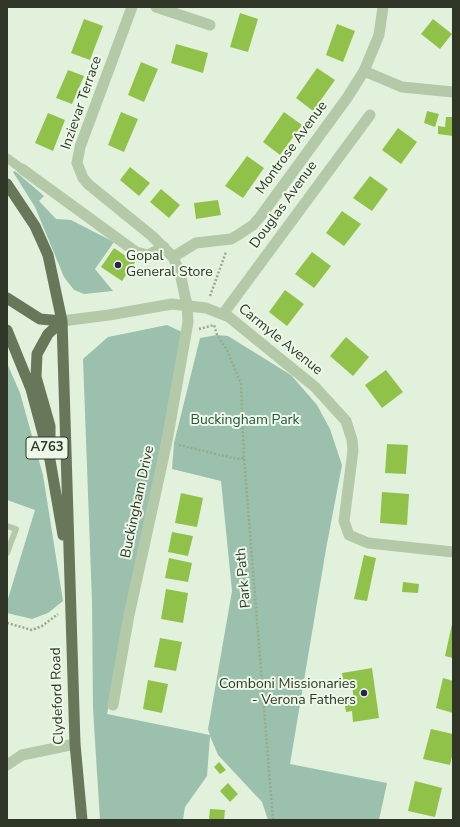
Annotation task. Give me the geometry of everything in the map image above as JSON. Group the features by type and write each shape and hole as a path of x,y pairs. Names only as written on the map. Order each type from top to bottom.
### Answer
{"main road":[{"name":"A763","path":"7,184 35,226 48,255 62,321"},
{"path":"7,298 40,319 62,321"},
{"path":"50,460 50,426 36,377 37,354 48,334 62,321"},
{"name":"Clydeford Road","path":"62,321 75,744 82,820"},
{"name":"Clydeford Road","path":"7,330 31,389 50,460 69,571"}],"street":[{"name":"Inzievar Terrace","path":"132,7 80,147 77,163 83,178 88,184 164,247"},
{"path":"156,7 210,26"},
{"name":"Montrose Avenue","path":"173,257 196,243 230,239 246,231 260,217 347,98 364,70 379,35 383,7"},
{"path":"364,70 402,87 453,92"},
{"name":"Douglas Avenue","path":"223,314 370,115"},
{"path":"7,158 136,252 148,255 164,247 173,257 180,273 187,305"},
{"name":"Carmyle Avenue","path":"62,321 109,315 172,304 206,308 223,314 238,323 315,387 346,421 352,440 353,450 344,521 349,535 368,543 453,552"},
{"name":"Buckingham Drive","path":"113,705 129,615 167,441 186,334 187,305"},
{"path":"8,763 22,755 75,744"}],"lane":[{"path":"7,526 16,529 7,553"}],"path":[{"path":"206,308 230,239"},
{"name":"Park Path","path":"186,334 214,325 217,335 227,350 241,384 244,458 273,820"},
{"path":"167,441 237,459 244,458"},
{"path":"7,622 32,630 42,626 70,604"}],"green space":[{"path":"15,171 44,196 39,201 56,219 71,220 114,242 95,269 113,291 84,294 74,290 64,277 35,207 13,172"},
{"name":"Buckingham Park","path":"167,325 182,332 129,615 107,714 210,735 208,729 232,591 221,481 172,469 174,443 200,338 217,335 228,336 291,375 317,405 330,429 342,465 326,549 290,764 387,783 379,820 268,820 262,802 218,755 210,736 207,776 185,807 183,820 100,820 93,709 92,602 83,359 108,337"},
{"path":"7,363 20,393 43,475 63,601 48,613 32,619 7,613 7,602 35,510 7,500"}],"building":[{"path":"240,13 258,19 248,52 230,47"},
{"path":"84,19 103,26 90,60 71,53"},
{"path":"433,19 452,34 440,49 421,34"},
{"path":"337,24 355,31 343,62 326,55"},
{"path":"176,44 208,53 203,73 171,63"},
{"path":"141,62 158,69 144,102 128,95"},
{"path":"317,68 335,80 313,111 296,98"},
{"path":"68,70 84,76 72,104 56,98"},
{"path":"427,111 439,114 435,127 424,123"},
{"path":"121,112 138,119 124,152 108,145"},
{"path":"284,112 302,125 280,155 263,142"},
{"path":"48,113 65,120 53,151 35,143"},
{"path":"446,117 453,117 453,136 438,134 438,126 445,127"},
{"path":"398,128 417,142 401,164 382,150"},
{"path":"247,156 264,168 243,198 225,186"},
{"path":"130,167 150,183 139,196 120,180"},
{"path":"370,176 388,189 372,211 353,198"},
{"path":"161,189 180,205 169,218 150,202"},
{"path":"218,200 221,215 196,219 194,203"},
{"path":"342,211 361,224 344,246 326,233"},
{"name":"Gopal General Store","path":"114,248 135,262 122,281 101,267"},
{"path":"312,252 331,266 314,288 295,274"},
{"path":"285,290 304,304 287,326 269,312"},
{"path":"346,337 369,357 353,376 330,356"},
{"path":"386,370 403,392 382,408 365,385"},
{"path":"387,444 408,445 406,474 385,473"},
{"path":"382,492 409,494 407,525 380,523"},
{"path":"181,493 203,498 197,527 175,523"},
{"path":"172,532 193,536 188,556 168,552"},
{"path":"364,555 376,558 367,601 354,599"},
{"path":"169,558 192,563 188,582 165,578"},
{"path":"403,582 419,584 418,593 402,592"},
{"path":"166,589 188,593 183,623 161,619"},
{"path":"453,624 453,658 445,656"},
{"path":"160,638 182,642 176,671 154,667"},
{"name":"Comboni Missionaries - Verona Fathers","path":"372,668 379,718 353,722 352,711 346,712 344,701 354,700 352,686 344,687 342,673"},
{"path":"443,678 453,681 453,713 436,708"},
{"path":"148,680 168,684 162,713 143,709"},
{"path":"431,729 453,734 453,752 450,765 423,759"},
{"path":"219,762 226,770 220,774 214,767"},
{"path":"415,781 442,788 435,817 408,811"},
{"path":"228,783 238,794 230,802 220,791"},
{"path":"210,809 225,810 224,820 209,819"}],"place":[{"name":"Gopal General Store","path":"118,265"},
{"name":"Comboni Missionaries - Verona Fathers","path":"364,693"}]}
